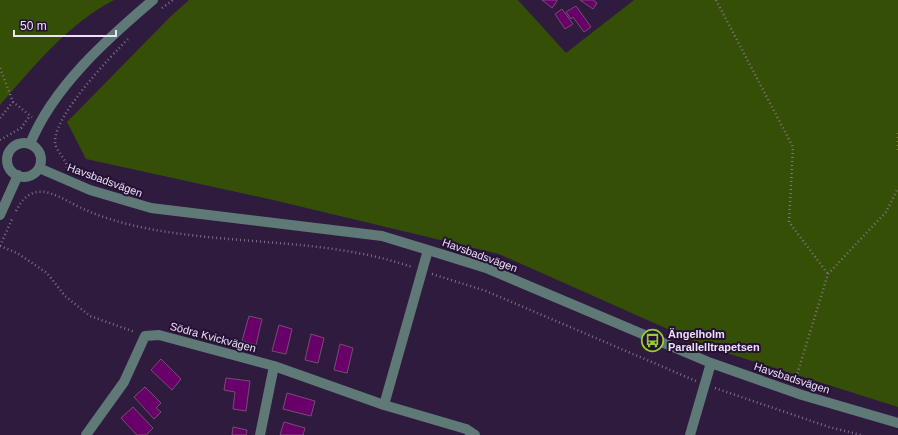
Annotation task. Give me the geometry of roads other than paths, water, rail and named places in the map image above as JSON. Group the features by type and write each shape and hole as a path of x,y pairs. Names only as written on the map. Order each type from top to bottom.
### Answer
{"street":[{"path":"30,144 44,115 76,72 152,0"},
{"path":"17,144 30,144 39,152 41,162 39,168 30,175 18,175 10,168 4,152 17,144"},
{"name":"Havsbadsvägen","path":"39,168 90,190 151,208 382,236 486,268 711,363 792,391 898,423"},
{"path":"0,215 18,175"},
{"path":"384,405 428,250"},
{"name":"Södra Kvickvägen","path":"86,435 124,382 145,336 159,335 274,366 475,435"},
{"path":"690,435 711,363"},
{"path":"260,435 274,366"}],"place":[{"name":"Ängelholm Parallelltrapetsen","path":"653,340"}]}
